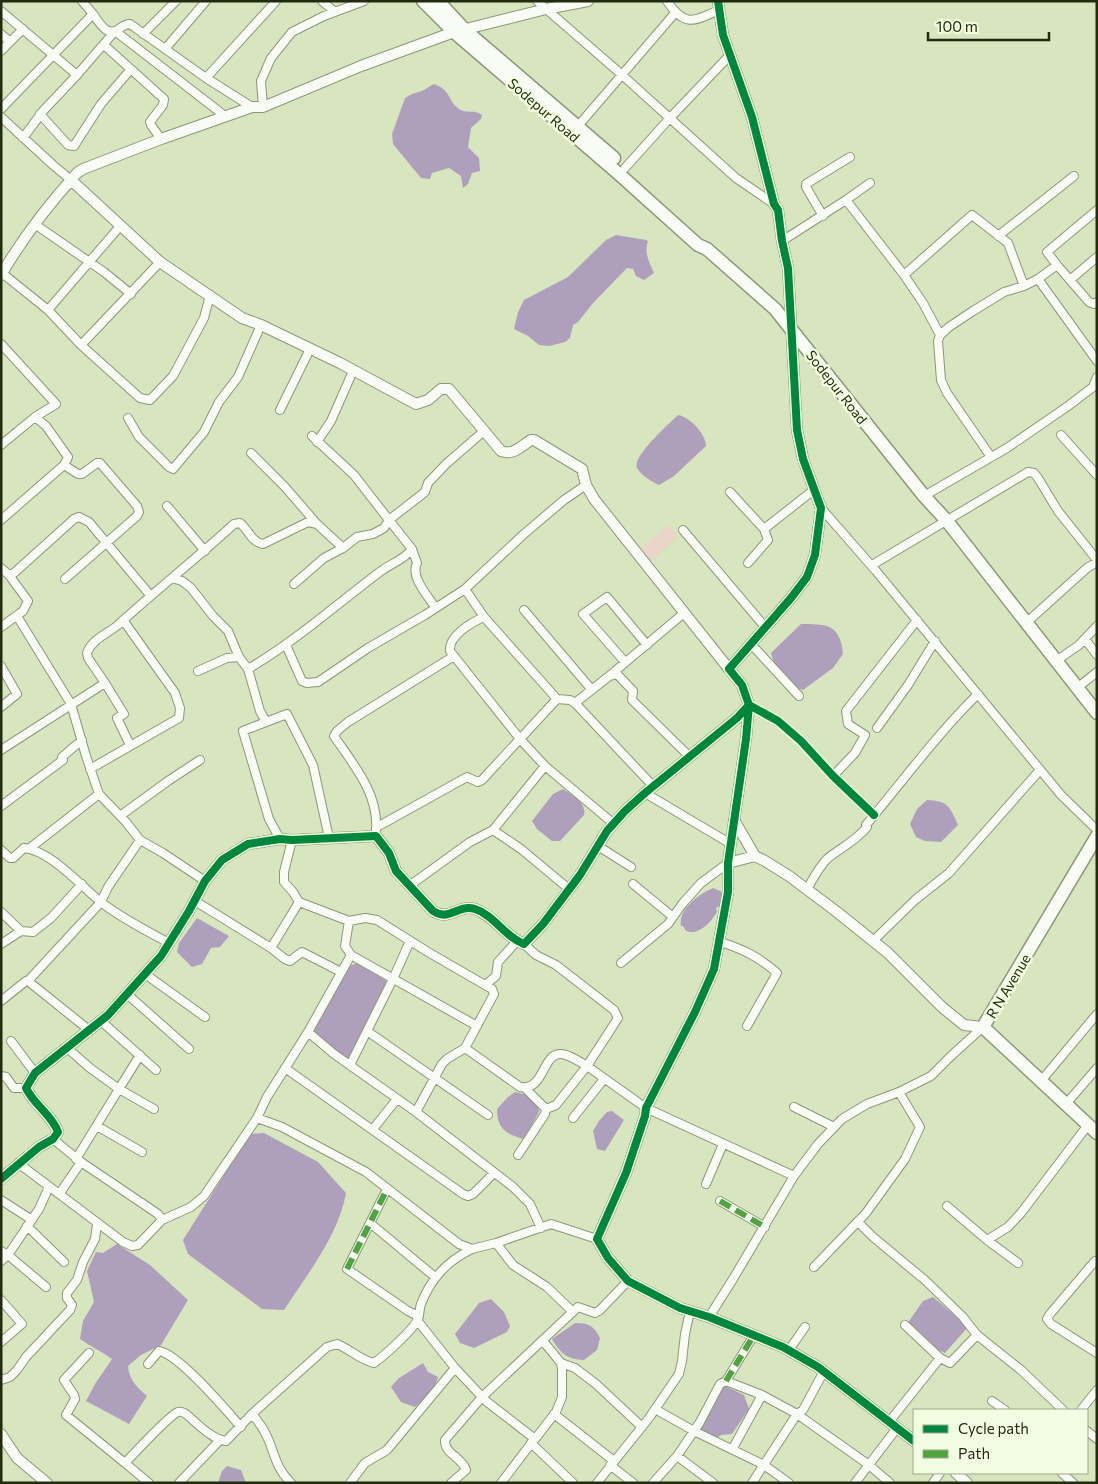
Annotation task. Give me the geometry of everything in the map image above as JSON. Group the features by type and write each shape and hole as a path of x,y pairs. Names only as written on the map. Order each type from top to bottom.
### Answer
{"main road":[{"name":"Sodepur Road","path":"423,1 698,245 707,249 775,309 924,496 947,521 1097,713"},
{"path":"438,1 459,31 578,126 707,242 707,249"},
{"name":"R N Avenue","path":"1094,1129 983,1028 1097,836"}],"street":[{"path":"82,1 106,29 115,32 225,116"},
{"path":"143,34 176,1"},
{"path":"164,49 206,1"},
{"path":"206,78 276,1"},
{"path":"322,1 335,12"},
{"path":"258,107 261,81 271,58 292,32 324,16 364,1"},
{"path":"537,1 736,178 774,204"},
{"path":"210,295 204,318 173,376 150,400 145,401 81,345 48,310 2,274 36,225 71,180 83,169 225,116 258,107 361,66 459,31 546,9 588,1"},
{"path":"667,1 675,13 682,18 694,20 719,6 723,35 752,117 774,204 778,210 788,268 797,430 803,459 821,508 872,565 1061,795 1097,830"},
{"path":"1,11 77,76"},
{"path":"578,126 675,13"},
{"path":"1,109 92,14"},
{"path":"23,138 40,114 77,76 115,32 128,23 206,78 258,107"},
{"path":"1,51 23,29"},
{"path":"1,34 10,42"},
{"path":"104,45 164,99 163,105 150,122 150,125 161,139"},
{"path":"625,168 730,55"},
{"path":"40,114 68,145 74,146 101,104 131,69"},
{"path":"1,117 121,224 160,262 242,318 261,325 310,349 416,404 428,400 441,389 449,389 501,451 512,452 531,440 537,441 582,469 586,484 594,499 611,523 742,685 749,705 746,739 728,863 728,892 714,969 699,1004 646,1108 626,1173 597,1239"},
{"path":"823,216 806,184 850,157"},
{"path":"998,236 1074,176"},
{"path":"782,241 823,216 870,183"},
{"path":"846,200 904,275 940,335"},
{"path":"1097,210 1047,252 1089,302 1094,304 1097,302"},
{"path":"904,275 972,215 1008,244 1024,286"},
{"path":"48,310 121,224"},
{"path":"36,225 118,282 131,294"},
{"path":"1070,280 1097,257"},
{"path":"81,345 160,262"},
{"path":"991,457 947,393 941,380 938,342 940,335 949,327 1004,292 1024,286 1038,279 1057,265"},
{"path":"1038,279 1097,361"},
{"path":"128,418 139,436 173,469 204,432 219,402 238,378 261,325"},
{"path":"1,344 22,364 56,404 35,417 1,445"},
{"path":"280,410 310,349"},
{"path":"353,371 330,421 314,439 354,475 412,549 417,563 415,567 416,576 435,607"},
{"path":"924,496 1007,448 1068,406 1093,386 1097,377"},
{"path":"1,520 68,460 67,452 46,426 35,417"},
{"path":"294,584 324,558 343,548 357,537 373,534 384,528 389,520 425,492 428,483 446,464 484,431"},
{"path":"1061,435 1097,476"},
{"path":"251,453 286,487 317,524 343,548"},
{"path":"64,465 78,474 82,474 97,463 100,463 137,506 138,512 137,516 65,579"},
{"path":"872,565 1028,472 1034,473 1058,511 1097,561 1026,623"},
{"path":"286,645 302,681 307,683 318,682 368,648 465,589 524,534 586,484"},
{"path":"764,529 815,489"},
{"path":"730,492 764,529 768,540 748,563"},
{"path":"167,506 205,551"},
{"path":"728,669 807,577 815,555 821,508"},
{"path":"9,575 14,573 74,519 79,517 89,522 150,595"},
{"path":"130,745 117,718 124,714 88,658 87,653 92,644 205,551 234,524 240,523 254,540 263,544 308,522 317,524"},
{"path":"683,530 765,627"},
{"path":"248,669 286,645 383,570 408,556 412,549"},
{"path":"1,568 9,575 28,601 23,611 1,627"},
{"path":"172,578 182,581 191,588 213,616 228,631 239,657 248,669 260,711 266,722"},
{"path":"465,589 484,617 557,699 570,700 575,703 653,786"},
{"path":"625,662 583,614 607,597 647,645"},
{"path":"524,610 592,690"},
{"path":"575,703 684,613"},
{"path":"17,616 71,704 99,794 140,840 205,881"},
{"path":"484,617 470,625 451,642 450,650 520,739 545,766 614,824"},
{"path":"90,769 179,718 180,708 176,693 123,620"},
{"path":"833,776 855,753 865,735 848,724 846,712 917,620"},
{"path":"1056,661 1085,639 1097,626"},
{"path":"1085,639 1097,655"},
{"path":"877,728 908,685 935,642"},
{"path":"751,644 799,696"},
{"path":"454,656 348,722 334,736 364,780 372,798 376,831 389,852 396,872 409,886 440,915 448,915 461,909 475,909 536,955 556,965 614,1010 618,1018 588,1066 556,1105 546,1110 518,1155"},
{"path":"198,671 227,658 239,657"},
{"path":"1,666 17,694 1,707"},
{"path":"1077,688 1097,672"},
{"path":"608,677 617,674 633,692 632,700 690,757"},
{"path":"1,750 104,683"},
{"path":"807,889 825,861 845,845 859,838 874,815 956,716 978,694"},
{"path":"26,1088 35,1073 108,1015 161,956 205,881 222,860 248,844 280,839 329,838 376,831 466,777 478,782 482,780 557,699"},
{"path":"749,705 778,722 801,741 833,776 874,815"},
{"path":"485,985 496,976 498,962 543,924 580,875 614,824 625,812 653,786 738,718 749,705"},
{"path":"280,839 269,819 243,731 287,714 313,765 329,838"},
{"path":"1,806 63,760 62,756 82,740"},
{"path":"120,816 200,760"},
{"path":"409,886 470,842 492,830 545,766"},
{"path":"872,940 915,900 948,873 1040,770"},
{"path":"645,793 731,844"},
{"path":"30,848 99,794"},
{"path":"734,820 755,856 807,889 872,940 888,953 942,1007 964,1025 983,1028"},
{"path":"492,830 521,849 569,889"},
{"path":"1,1001 20,985 28,981 101,902 108,887 140,840"},
{"path":"292,840 284,872 284,882 299,902 349,920 365,918 377,920 492,989 494,994 465,1048 446,1059 416,1112"},
{"path":"598,846 631,867"},
{"path":"1,850 6,857 10,858 14,858 24,848 39,851 82,884 101,902 169,943"},
{"path":"621,962 668,924 701,883 728,863 755,856"},
{"path":"1,944 21,931 33,932 50,918 82,884"},
{"path":"634,884 673,917"},
{"path":"195,901 271,948 285,959 290,961 302,952 341,972"},
{"path":"271,948 299,902"},
{"path":"1,912 21,931"},
{"path":"349,920 345,946 351,955 477,1026"},
{"path":"350,1065 410,941"},
{"path":"718,941 745,950 768,964 778,973 747,1026"},
{"path":"18,1163 124,1242 132,1246 138,1245 162,1220 191,1207 204,1196 258,1118 267,1097 308,1032 351,955"},
{"path":"145,974 206,1017"},
{"path":"28,981 89,1030"},
{"path":"127,994 190,1049"},
{"path":"1040,1081 1097,1014"},
{"path":"101,1021 156,1070"},
{"path":"709,1316 794,1176 818,1144 842,1118 867,1104 899,1092 931,1076 983,1028"},
{"path":"367,1031 488,1115"},
{"path":"308,1032 513,1187 530,1204 541,1228"},
{"path":"11,1042 35,1073"},
{"path":"66,1047 90,1068 154,1109"},
{"path":"465,1048 520,1087 525,1088 546,1110"},
{"path":"525,1088 534,1084 552,1057 562,1054 588,1066 646,1108 794,1176"},
{"path":"60,1193 119,1088 140,1056"},
{"path":"285,1068 463,1194 468,1196 473,1194 494,1173"},
{"path":"1066,1104 1097,1068"},
{"path":"1,1076 6,1077 14,1088 26,1088"},
{"path":"573,1118 604,1078"},
{"path":"1,1178 39,1146 53,1140 58,1132 56,1126 31,1098 26,1088"},
{"path":"814,1266 866,1213 905,1159 920,1127 899,1092"},
{"path":"373,1129 397,1099"},
{"path":"794,1107 834,1127"},
{"path":"258,1118 282,1126 366,1172 460,1244 472,1249"},
{"path":"97,1126 142,1152"},
{"path":"988,1240 1008,1227 1094,1129"},
{"path":"53,1140 158,1214 162,1220"},
{"path":"706,1184 724,1144"},
{"path":"1,1261 5,1253 30,1223 49,1187"},
{"path":"387,1189 347,1269 418,1318 455,1368 482,1397 533,1441 573,1483"},
{"path":"1,1200 30,1223 64,1262"},
{"path":"720,1201 764,1227"},
{"path":"947,1206 1018,1263"},
{"path":"370,1222 435,1277"},
{"path":"858,1222 926,1281 963,1317 977,1335 1021,1370 1063,1409"},
{"path":"1,1380 10,1377 17,1370 26,1356 70,1310 72,1305 67,1298 67,1293 77,1280 83,1262 95,1239 98,1224"},
{"path":"125,1464 157,1430 177,1413 181,1412 220,1440 226,1441 252,1414 327,1347 337,1344 347,1348 368,1362 374,1363 392,1348 418,1318 426,1291 435,1277 456,1257 472,1249 496,1243 551,1224 597,1239 608,1258 628,1282 690,1311 709,1316 788,1350 824,1371 913,1440"},
{"path":"496,1243 513,1265 547,1287 573,1312"},
{"path":"5,1253 46,1287"},
{"path":"1096,1260 1047,1319 1097,1353"},
{"path":"451,1483 466,1470 462,1462 448,1451 445,1446 446,1440 482,1397 531,1349 543,1341 578,1307 595,1313 628,1282"},
{"path":"1,1300 22,1324 1,1342"},
{"path":"597,1483 642,1427 679,1374 684,1334 690,1311"},
{"path":"905,1326 940,1358 950,1363 977,1335"},
{"path":"788,1350 805,1327"},
{"path":"654,1483 677,1456 694,1431 720,1384 726,1380 754,1335"},
{"path":"512,1483 503,1479 554,1414 562,1397 561,1363 543,1341"},
{"path":"148,1364 159,1351 169,1355 199,1382 241,1426"},
{"path":"89,1353 64,1380 75,1399 66,1415 147,1482"},
{"path":"855,1483 870,1465 893,1425 940,1358"},
{"path":"561,1363 575,1368 596,1384 642,1427"},
{"path":"350,1483 365,1463 386,1450 455,1368"},
{"path":"752,1483 797,1414 803,1410 824,1371"},
{"path":"726,1380 762,1395 797,1414 870,1465 890,1483"},
{"path":"1082,1409 1097,1390"},
{"path":"733,1448 762,1395"},
{"path":"992,1400 1005,1409"},
{"path":"655,1409 694,1431 764,1464 789,1483"},
{"path":"252,1414 269,1441 277,1466 291,1483"},
{"path":"554,1414 633,1483"},
{"path":"1,1434 6,1450 47,1483"},
{"path":"179,1483 220,1440"},
{"path":"677,1456 709,1482"},
{"path":"957,1474 967,1483"},
{"path":"1063,1474 1073,1483"}],"shaded area":[{"path":"434,84 444,89 459,109 482,115 481,119 471,128 468,147 479,158 480,171 472,173 468,184 463,188 461,176 449,168 432,173 430,179 421,178 393,144 392,134 405,98"},
{"path":"616,235 648,241 647,253 654,273 644,280 636,276 633,269 627,268 593,303 578,322 573,325 570,338 565,342 549,346 539,345 528,336 514,329 518,312 524,300 568,277 606,240"},
{"path":"678,415 683,416 700,431 706,446 674,476 659,485 641,473 637,468 637,463 645,448"},
{"path":"668,525 678,537 651,561 640,549"},
{"path":"801,624 818,624 831,628 839,637 843,654 833,668 803,690 791,684 782,676 775,666 771,653"},
{"path":"563,789 581,803 584,815 560,841 552,841 537,829 532,821 553,794"},
{"path":"927,800 940,802 948,806 958,825 941,842 925,841 916,837 910,824 917,809"},
{"path":"713,888 722,892 724,896 723,904 716,908 717,912 700,930 695,932 686,931 681,926 681,920 686,908 696,898"},
{"path":"197,918 229,936 220,947 211,948 202,964 192,967 177,952 179,943"},
{"path":"357,963 385,980 389,987 354,1056 347,1059 315,1036 313,1031 350,966"},
{"path":"515,1092 534,1100 537,1103 539,1112 524,1139 512,1135 503,1129 497,1116 497,1109"},
{"path":"612,1111 624,1120 605,1151 597,1149 593,1131 607,1112"},
{"path":"264,1133 318,1162 346,1193 337,1224 321,1254 284,1310 262,1309 188,1254 183,1240 250,1134"},
{"path":"117,1244 150,1265 188,1300 161,1345 141,1355 128,1366 132,1379 147,1396 129,1424 86,1401 112,1359 80,1339 83,1321 94,1302 87,1271 96,1252 103,1253"},
{"path":"933,1297 968,1327 945,1353 920,1342 907,1324 923,1301"},
{"path":"491,1299 504,1312 510,1326 507,1332 474,1348 460,1343 455,1334 479,1303"},
{"path":"575,1323 590,1326 600,1338 597,1350 584,1360 565,1355 552,1339"},
{"path":"423,1363 428,1372 438,1377 432,1393 415,1407 401,1402 391,1387 399,1378"},
{"path":"723,1385 744,1395 749,1409 732,1434 721,1435 715,1440 696,1431"},
{"path":"227,1466 241,1470 246,1483 218,1483 222,1471"}],"marked path":[{"path":"347,1269 387,1189"},
{"path":"720,1201 765,1227"},
{"path":"726,1381 754,1335"}],"cycle path":[{"path":"718,1 723,35 752,117 774,204 778,210 788,268 797,430 803,459 821,508 815,555 807,577 729,669 742,685 749,705 746,739 728,863 728,892 714,969 695,1012 646,1108 626,1173 597,1239 608,1258 628,1281 680,1308 709,1317 783,1347 818,1367 913,1440"},
{"path":"1,1179 39,1147 53,1139 58,1132 52,1120 26,1088 35,1073 108,1015 161,956 205,881 222,860 248,844 280,839 376,836 389,853 396,871 433,911 444,915 463,909 475,909 488,916 517,941 524,944 543,924 580,875 607,831 625,811 737,718 749,705 778,721 801,741 833,776 874,815"}]}
